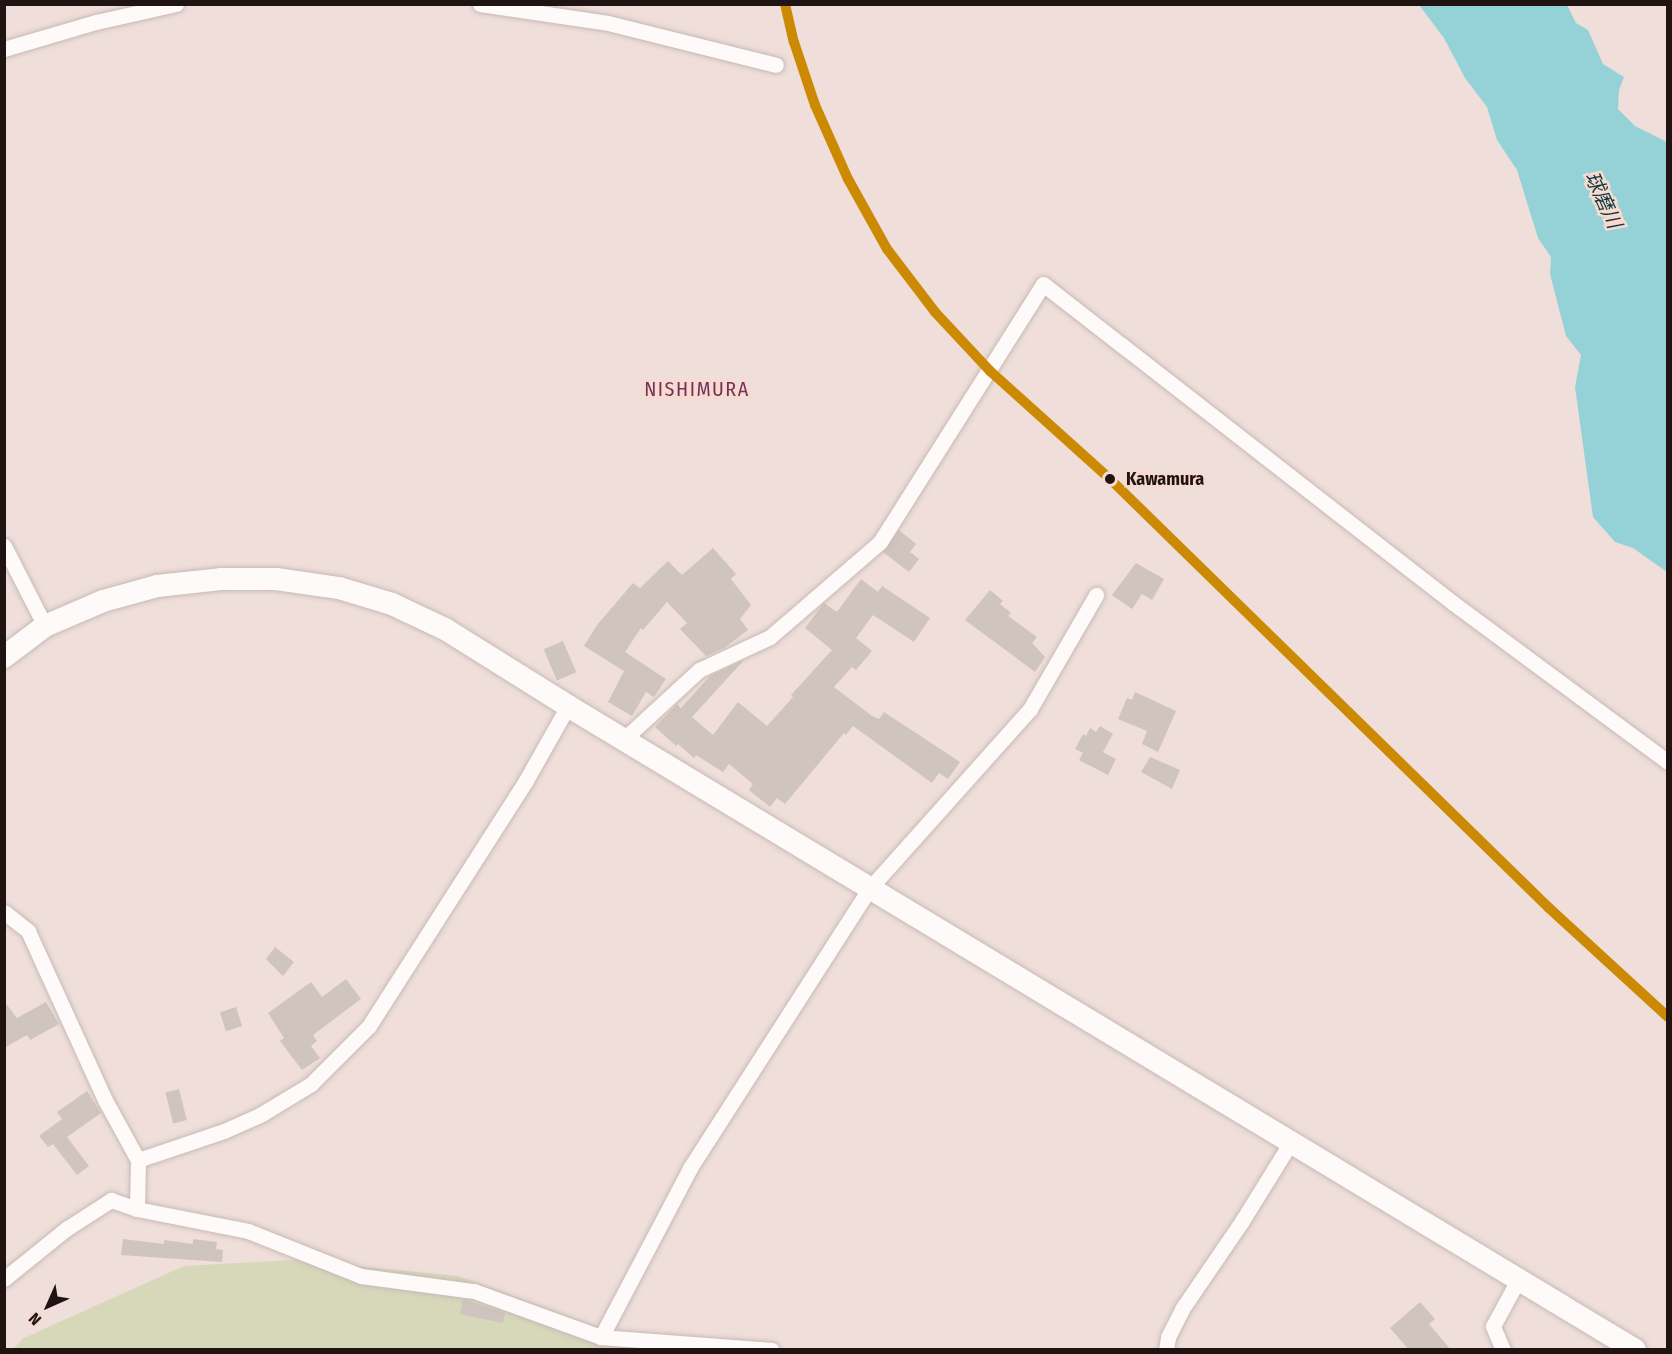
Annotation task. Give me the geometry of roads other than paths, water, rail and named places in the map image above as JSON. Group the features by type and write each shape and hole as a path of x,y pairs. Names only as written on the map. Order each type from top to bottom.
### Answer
{"street":[{"path":"4,49 96,22 176,4"},
{"path":"480,4 608,23 776,65"},
{"path":"624,739 699,670 770,637 880,542 1043,284 1453,603 1668,762"},
{"path":"4,546 45,626"},
{"path":"4,657 45,626 103,601 157,586 221,579 265,579 339,588 392,604 445,629 568,706 1635,1350"},
{"path":"601,1337 690,1168 870,888 1030,709 1096,595"},
{"path":"138,1160 224,1131 260,1115 311,1084 369,1026 525,782 568,706"},
{"path":"4,912 28,931 105,1100 138,1160 137,1209"},
{"path":"1166,1350 1168,1337 1182,1309 1242,1221 1291,1142"},
{"path":"4,1279 66,1229 111,1200 137,1209 248,1231 361,1276 474,1291 601,1337 772,1350"},
{"path":"1503,1350 1493,1326 1518,1280"}],"water":[{"name":"球磨川","path":"1419,5 1567,5 1576,23 1588,30 1603,64 1624,77 1619,90 1618,109 1635,126 1667,142 1667,572 1633,548 1615,542 1593,517 1575,387 1581,355 1566,336 1550,274 1551,257 1538,238 1517,170 1497,140 1487,107 1465,78 1444,38"}],"place":[{"name":"Kawamura","path":"1110,479"}],"district":[{"name":"NISHIMURA","path":"697,389"}]}
